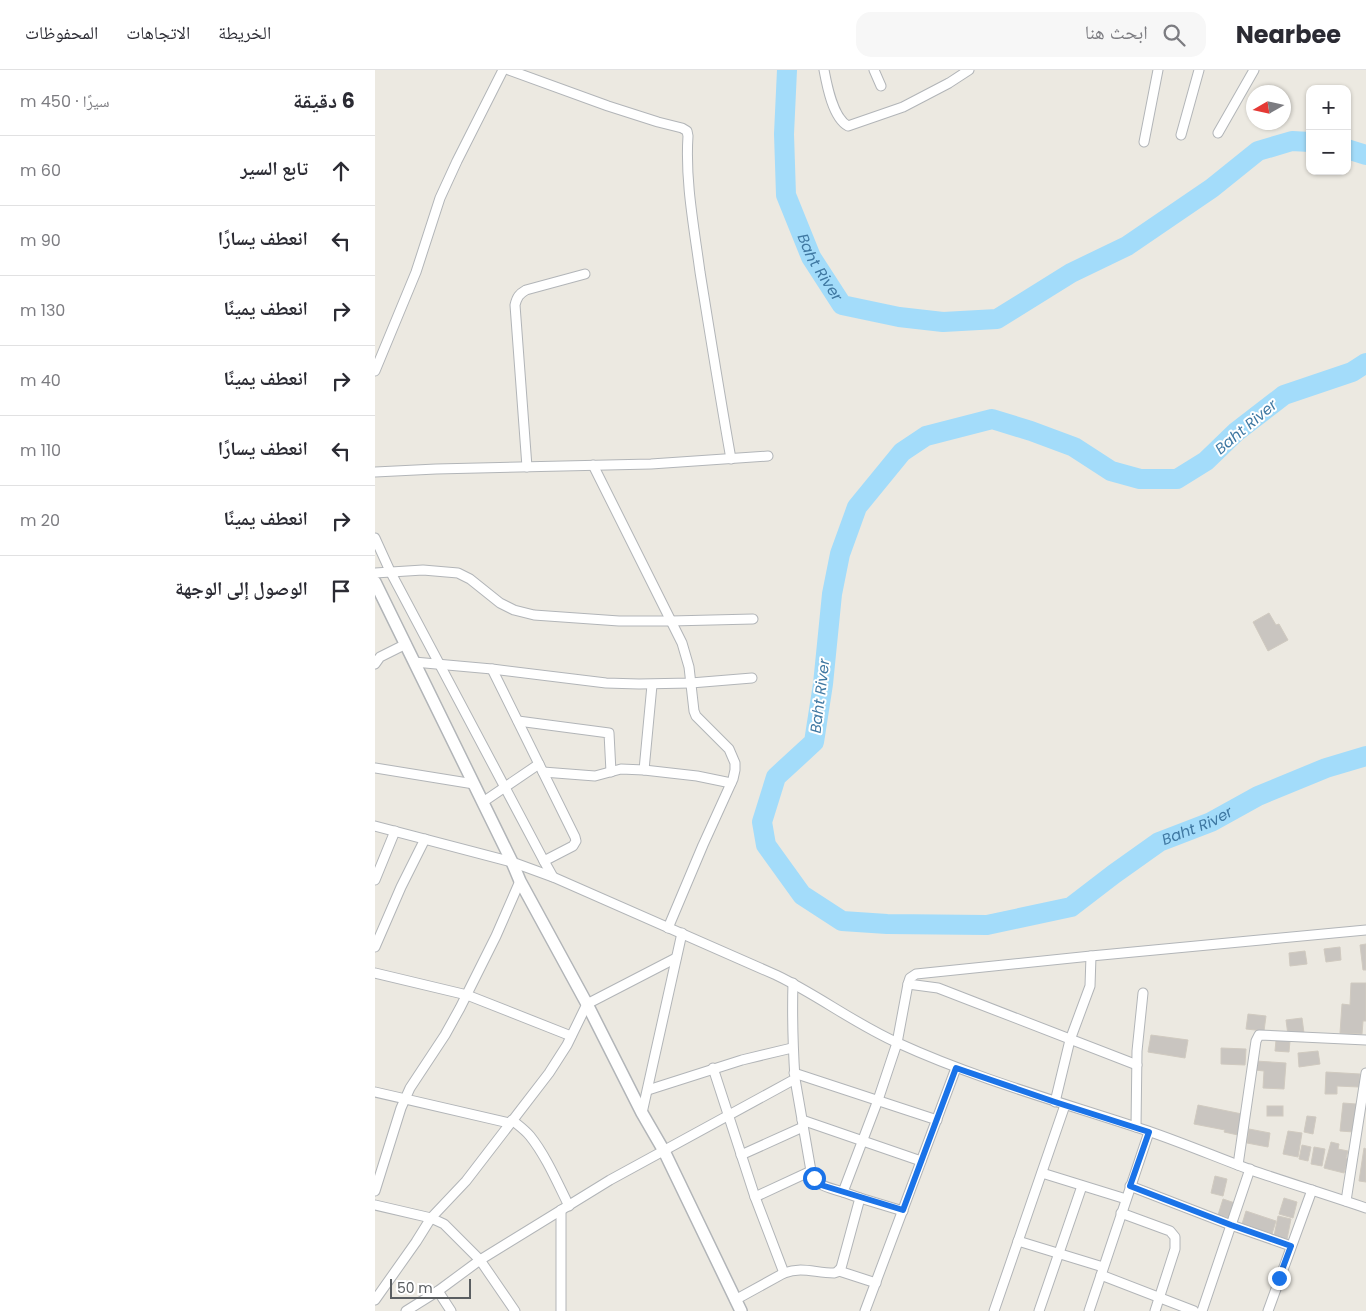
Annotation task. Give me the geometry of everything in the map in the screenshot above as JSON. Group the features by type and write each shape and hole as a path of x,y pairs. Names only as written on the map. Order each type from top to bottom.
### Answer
{"street":[{"path":"375,371 416,272 440,198 503,70"},
{"path":"509,70 617,109 687,131 687,168 697,252 731,459"},
{"path":"824,70 838,116 842,123 847,126 903,107 949,83 969,70"},
{"path":"874,70 881,86"},
{"path":"1144,142 1158,70"},
{"path":"1181,135 1199,70"},
{"path":"1219,133 1254,70"},
{"path":"527,467 515,305 517,298 526,290 585,274"},
{"path":"375,472 651,464 768,456"},
{"path":"593,465 682,643 689,667 692,700 696,716 729,750 735,763 731,783 668,928"},
{"path":"375,538 390,571 553,877"},
{"path":"375,573 423,570 458,573 470,579 500,603 514,610 534,615 619,621 671,622 753,619"},
{"path":"375,582 520,881 664,1151 738,1306 784,1273 797,1269 828,1273 839,1271 876,1283"},
{"path":"377,659 406,644"},
{"path":"414,662 492,669 606,683 652,685 752,678"},
{"path":"492,669 575,837 576,841 573,846 544,862"},
{"path":"644,770 652,685"},
{"path":"517,720 609,733 611,772"},
{"path":"375,768 474,784"},
{"path":"483,802 505,787 541,768 595,776 621,769 644,770 697,776 731,783"},
{"path":"375,826 512,862 553,877 793,983 897,1043 956,1068 1149,1132 1238,1165 1366,1208"},
{"path":"375,880 395,831"},
{"path":"375,947 401,887 425,839"},
{"path":"375,1191 405,1098 445,1035 467,995 520,881"},
{"path":"843,1192 878,1100 897,1043 907,984 910,978 919,973 1366,930"},
{"path":"642,1112 682,934"},
{"path":"1055,1102 1070,1040 1090,986 1091,956"},
{"path":"375,1300 431,1218 466,1181 549,1073 587,1004 676,958"},
{"path":"375,973 467,995 571,1036"},
{"path":"793,983 792,1010 795,1076 811,1171 817,1182 821,1185 903,1210"},
{"path":"907,984 939,988 1137,1065"},
{"path":"1136,1128 1137,1051 1143,993"},
{"path":"1238,1165 1256,1041 1259,1035 1366,1040"},
{"path":"648,1090 713,1068 793,1048"},
{"path":"713,1068 755,1197 784,1273"},
{"path":"865,1311 956,1068"},
{"path":"1347,1201 1366,1073"},
{"path":"405,1311 480,1260 610,1180 728,1116 795,1076 878,1100 937,1120"},
{"path":"375,1092 511,1121 528,1134 550,1169 565,1208 561,1311"},
{"path":"994,1311 1065,1105"},
{"path":"741,1155 803,1123 921,1162"},
{"path":"1089,1311 1149,1132"},
{"path":"1202,1311 1250,1169"},
{"path":"755,1197 811,1171"},
{"path":"1042,1174 1126,1199"},
{"path":"1039,1311 1082,1186"},
{"path":"1130,1186 1291,1246"},
{"path":"1268,1311 1312,1190"},
{"path":"839,1271 860,1198"},
{"path":"375,1205 431,1218 444,1224 480,1260 515,1311"},
{"path":"1121,1213 1170,1231 1175,1237 1175,1249 1155,1311"},
{"path":"1018,1241 1059,1254 1102,1271 1159,1298 1194,1311"},
{"path":"438,1290 451,1311"}],"building":[{"path":"1269,613 1276,625 1279,624 1288,640 1268,651 1253,622"},
{"path":"1366,944 1366,970 1363,970 1360,945"},
{"path":"1340,947 1341,960 1326,962 1324,949"},
{"path":"1305,951 1307,964 1290,966 1289,953"},
{"path":"1351,983 1366,983 1366,1021 1363,1021 1362,1034 1340,1033 1342,1004 1350,1005"},
{"path":"1248,1014 1266,1016 1264,1031 1246,1029"},
{"path":"1302,1018 1304,1033 1288,1035 1286,1020"},
{"path":"1151,1035 1188,1040 1185,1058 1148,1052"},
{"path":"1276,1040 1290,1041 1289,1052 1275,1051"},
{"path":"1221,1048 1246,1049 1245,1065 1221,1064"},
{"path":"1318,1051 1320,1064 1299,1067 1298,1053"},
{"path":"1256,1061 1286,1063 1284,1089 1263,1088 1264,1071 1255,1070"},
{"path":"1326,1072 1360,1074 1359,1087 1337,1086 1337,1094 1325,1094"},
{"path":"1343,1103 1356,1104 1354,1132 1340,1131"},
{"path":"1198,1105 1242,1114 1238,1135 1224,1132 1225,1130 1194,1124"},
{"path":"1267,1106 1283,1106 1283,1116 1267,1116"},
{"path":"1307,1116 1316,1117 1313,1134 1304,1132"},
{"path":"1249,1129 1270,1133 1268,1147 1247,1143"},
{"path":"1288,1131 1302,1133 1298,1157 1283,1154"},
{"path":"1331,1142 1339,1144 1338,1149 1348,1151 1344,1173 1324,1168"},
{"path":"1302,1145 1311,1147 1308,1161 1299,1159"},
{"path":"1314,1147 1325,1149 1322,1166 1311,1164"},
{"path":"1364,1148 1366,1149 1366,1182 1359,1181"},
{"path":"1215,1176 1227,1179 1223,1196 1211,1193"},
{"path":"1284,1198 1297,1202 1293,1218 1279,1214"},
{"path":"1223,1199 1235,1203 1230,1218 1218,1215"},
{"path":"1246,1211 1276,1221 1272,1234 1242,1224"},
{"path":"1278,1216 1291,1219 1287,1239 1274,1236"}],"waterway":[{"name":"Baht River","path":"787,70 784,134 786,195 811,257 842,305 899,317 943,322 997,319 1071,273 1127,246 1212,188 1258,151 1292,141 1306,142"},
{"name":"Baht River","path":"1351,150 1366,155"},
{"name":"Baht River","path":"1366,363 1352,372 1284,395 1236,432 1206,461 1177,479 1140,479 1111,471 1074,447 992,419 926,436 902,452 857,507 840,554 832,594 823,684 814,742 776,777 762,822 766,845 802,895 842,921 887,924 987,925 1071,907 1159,842 1211,822 1258,796 1326,768 1366,756"}],"route":[{"path":"814,1178 821,1185 903,1210 956,1068 1149,1132 1130,1186 1291,1246 1279,1278"}]}
